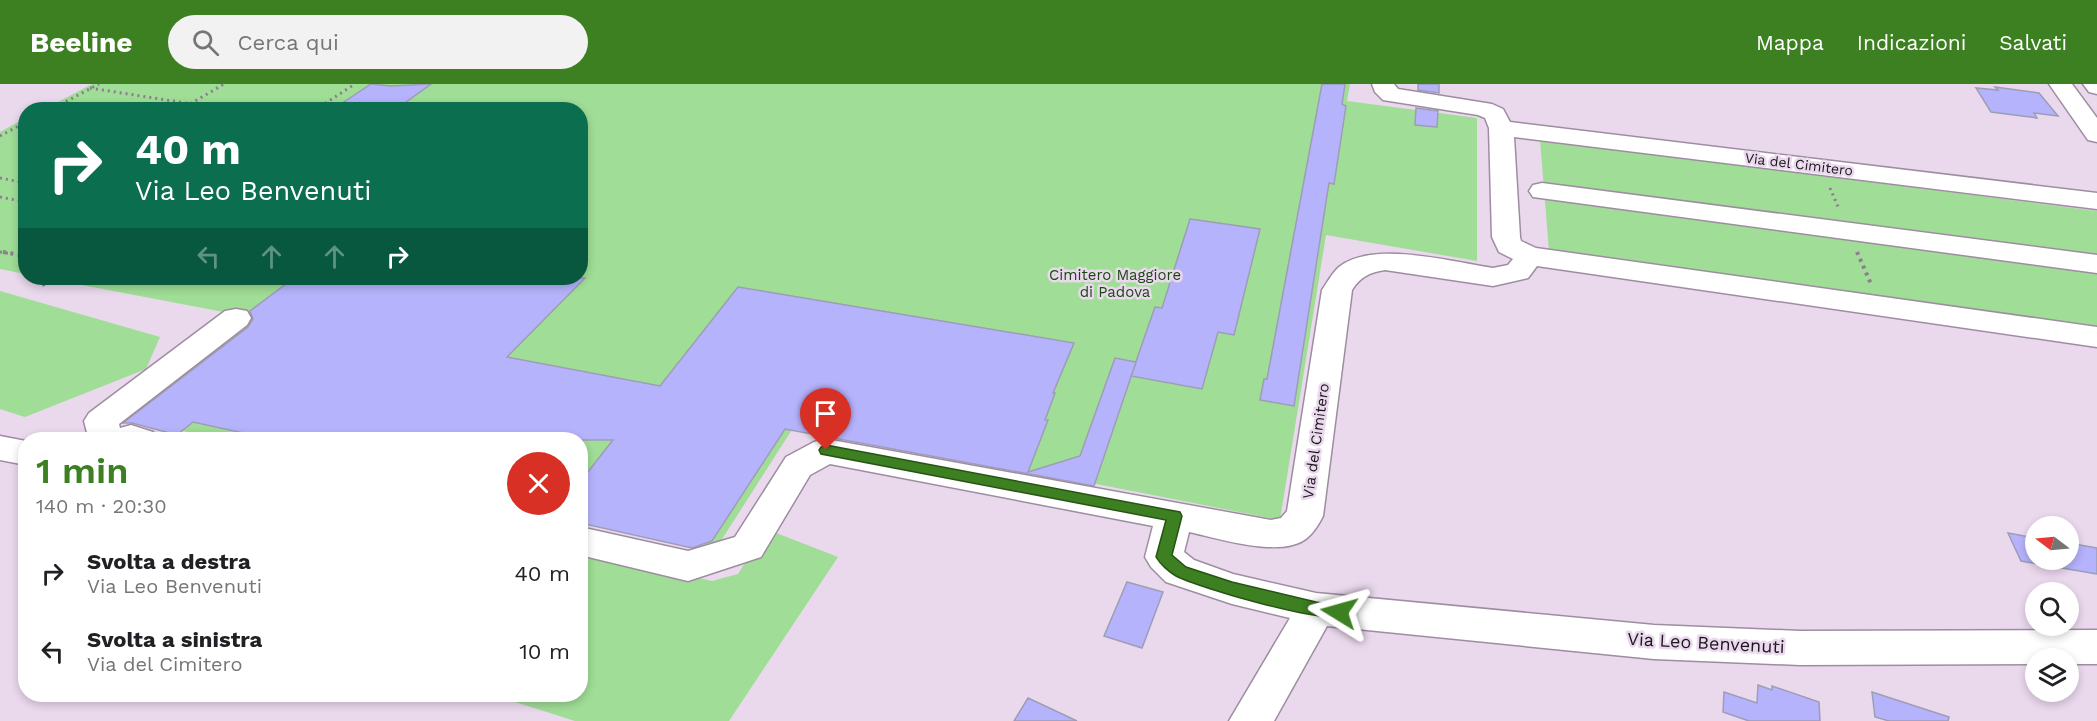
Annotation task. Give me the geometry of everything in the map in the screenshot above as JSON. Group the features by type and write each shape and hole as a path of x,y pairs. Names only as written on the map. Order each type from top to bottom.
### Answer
{"street":[{"path":"1383,84 1391,95 1484,109 1495,114 1501,128 1506,237 1509,246 1529,256 2097,337"},
{"path":"2060,84 2097,135"},
{"name":"Via del Cimitero","path":"1501,128 2097,201"},
{"path":"1542,191 2097,264"},
{"name":"Via del Cimitero","path":"588,543 688,566 748,547 798,466 826,450 1271,534 1292,530 1305,516 1337,290 1348,274 1364,265 1385,261 1493,277 1518,272 1529,256"},
{"path":"104,432 101,421 236,318"},
{"path":"0,448 18,451"},
{"name":"Via Leo Benvenuti","path":"1174,516 1164,557 1180,571 1232,589 1316,609 1654,642 1800,648 2097,647"},
{"path":"1251,721 1316,609"}],"path":[{"path":"65,102 99,84"},
{"path":"193,102 224,84"},
{"path":"327,102 355,84"},
{"path":"90,88 178,102"},
{"path":"0,136 18,126"},
{"path":"0,178 18,181"},
{"path":"0,197 18,199"},
{"path":"0,252 18,255"}],"green space":[{"name":"Cimitero Maggiore di Padova","path":"92,84 1350,84 1347,101 1477,118 1477,261 1326,235 1280,520 795,425 717,547 588,519 588,432 188,432 121,417 250,317 82,285 588,285 588,102 58,102"},
{"path":"18,122 18,273 0,269 0,132"},
{"path":"1540,140 2097,211 2097,331 1549,251"},
{"path":"0,291 160,337 146,369 25,417 0,409"},
{"path":"766,529 838,557 729,721 575,721 515,702 588,702 588,553 712,581 738,574"}],"building":[{"path":"371,84 391,86 431,84 406,102 344,102"},
{"path":"1322,84 1345,84 1342,104 1346,106 1334,184 1329,183 1294,406 1260,400 1264,379 1267,379"},
{"path":"1418,84 1439,84 1439,93 1418,90"},
{"path":"1995,87 2039,93 2058,116 2034,113 2037,118 1991,112 1976,88 1998,90"},
{"path":"1416,108 1438,111 1437,127 1415,125"},
{"path":"1190,219 1260,229 1234,335 1218,332 1202,389 1131,376 1155,307 1162,308"},
{"path":"285,285 578,285 507,357 660,386 738,287 1074,343 1053,393 1055,393 1045,420 1048,420 1028,472 1080,456 1115,358 1136,362 1094,486 785,429 712,541 692,548 588,525 588,472 613,440 588,440 588,432 239,432 193,422 181,432 166,432 132,423 123,423 248,327 253,319 250,311"},
{"path":"2008,533 2025,536 2025,562 2021,561"},
{"path":"2079,545 2097,548 2097,574 2074,570 2079,570"},
{"path":"1127,582 1163,592 1142,648 1104,636"},
{"path":"1758,685 1772,690 1772,686 1819,702 1820,721 1749,721 1723,712 1724,692 1757,703"},
{"path":"1872,692 1949,717 1948,721 1889,721 1875,717"},
{"path":"1028,698 1077,721 1014,721"}],"route":[{"path":"826,450 1174,516 1164,557 1180,571 1232,589 1316,609 1339,612"}]}
